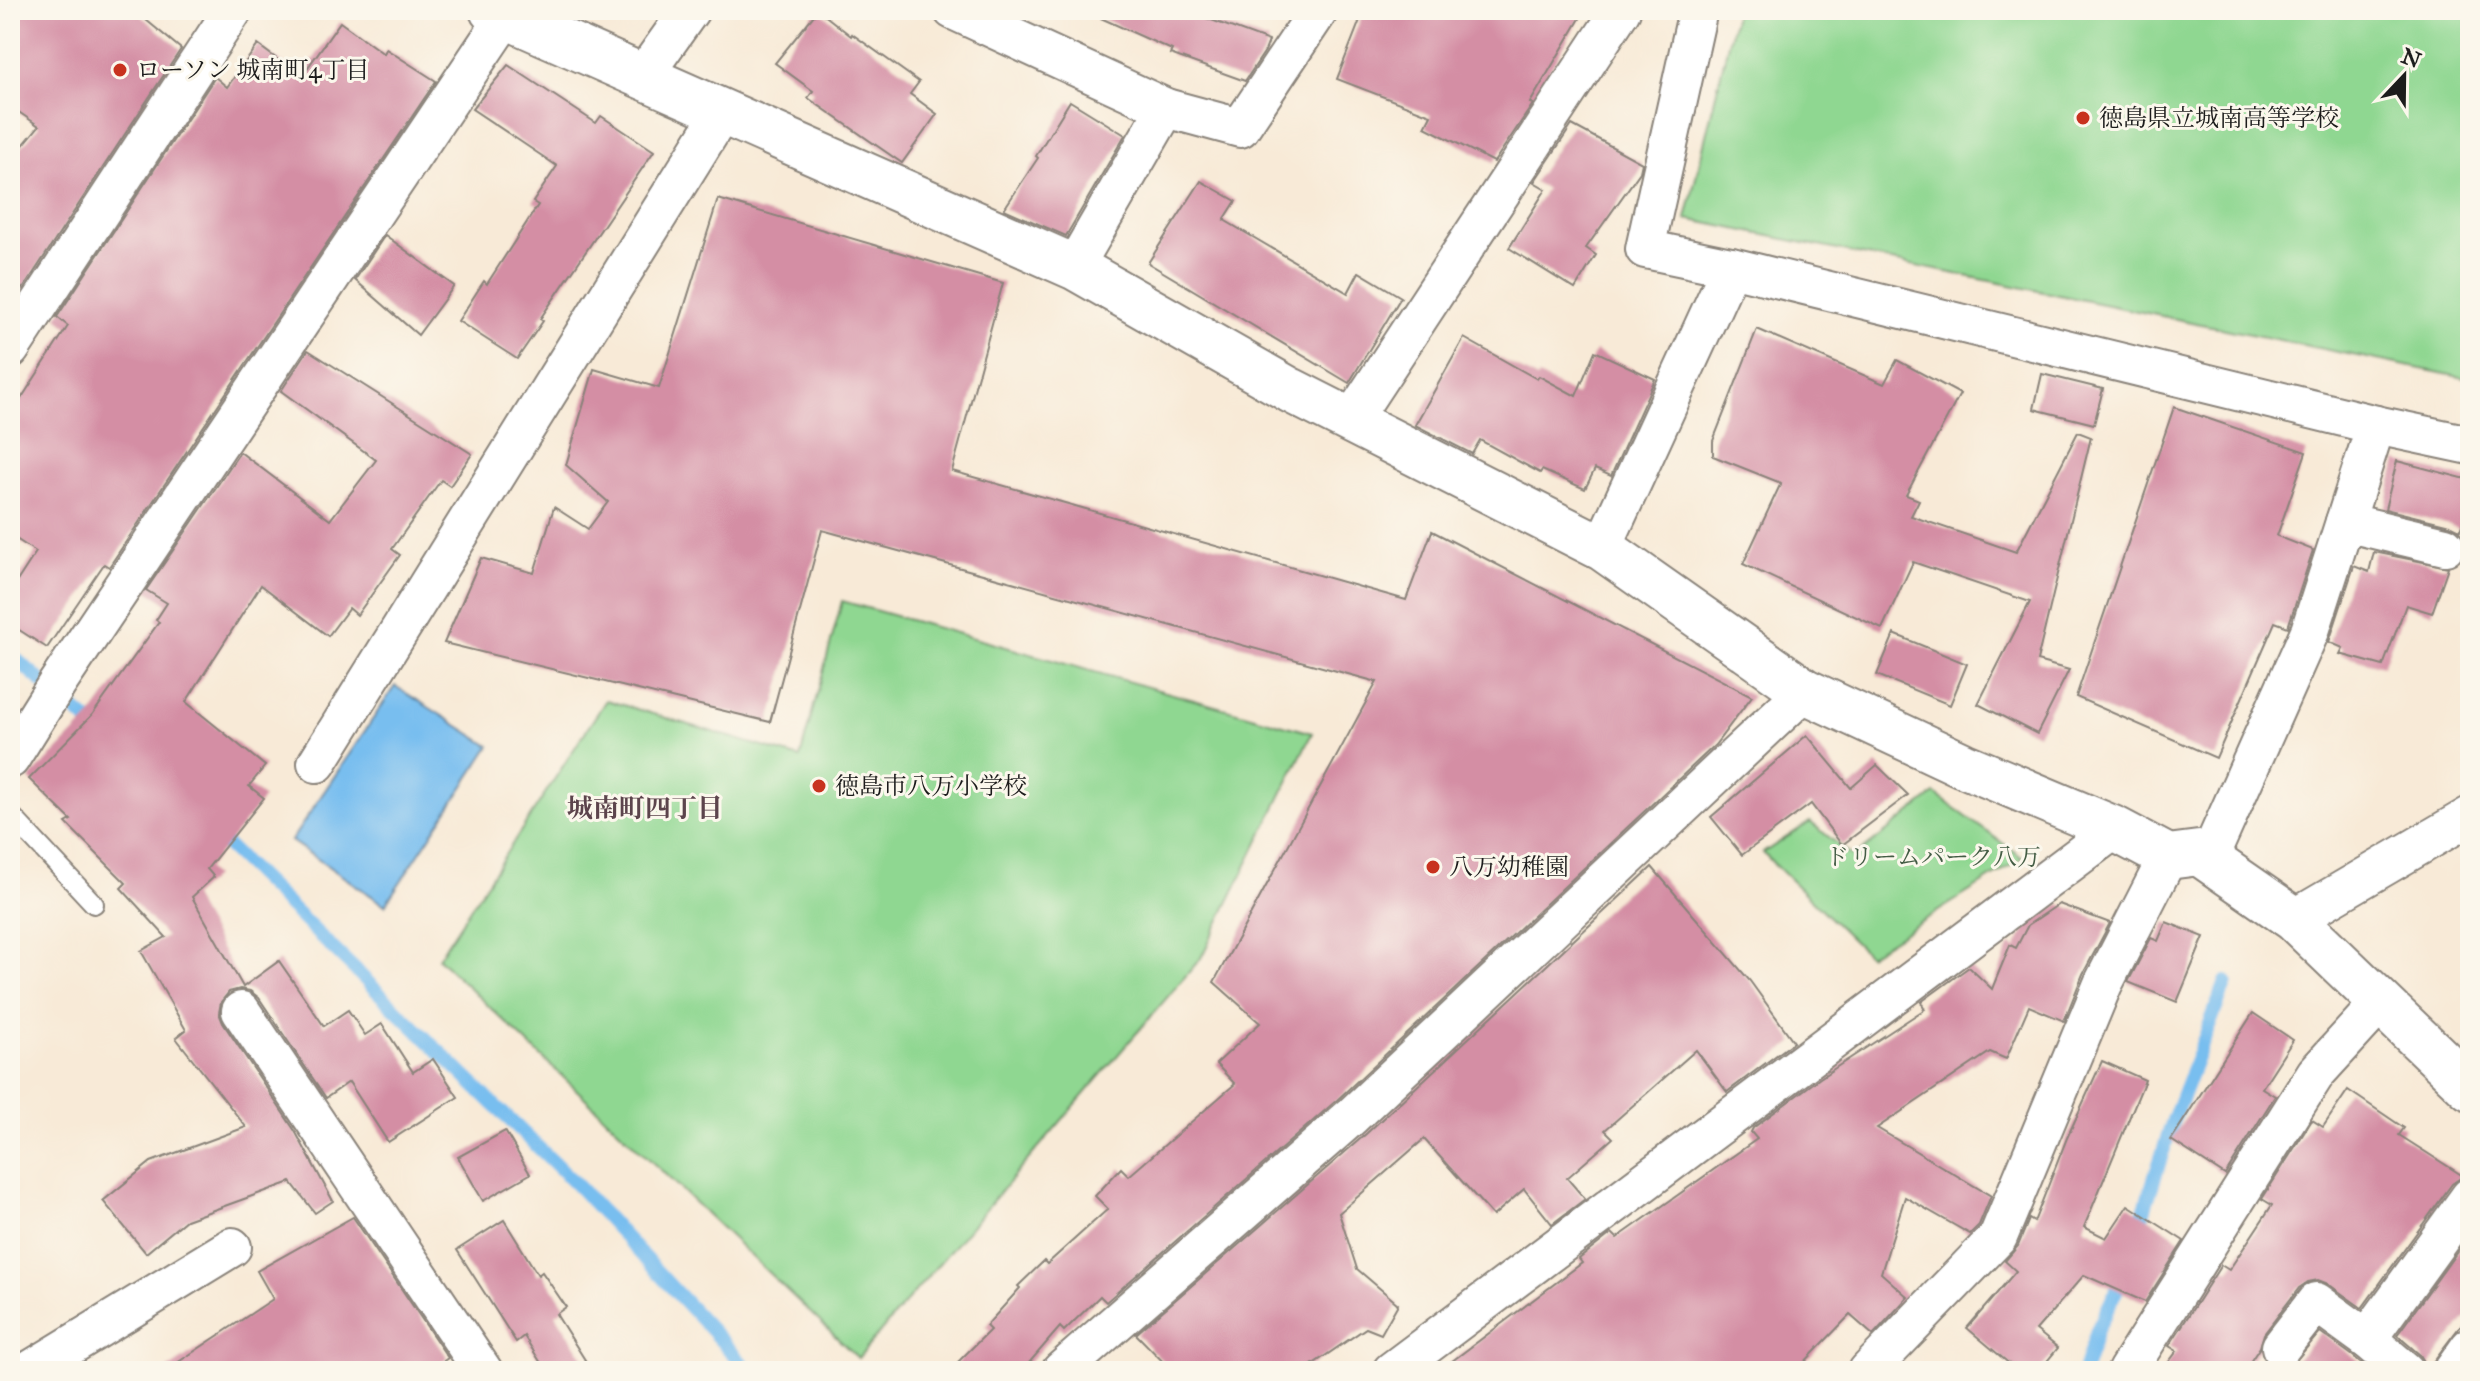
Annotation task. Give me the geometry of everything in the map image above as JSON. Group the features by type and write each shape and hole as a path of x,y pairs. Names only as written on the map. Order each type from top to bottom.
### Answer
{"street":[{"path":"10,349 233,10"},
{"path":"643,76 690,10"},
{"path":"953,10 1166,108 1240,128 1319,10"},
{"path":"1350,422 1621,10"},
{"path":"1698,10 1645,249 2470,445"},
{"path":"10,759 499,13 1074,267 1350,422 1602,548 1805,691 1963,765 2188,859 2294,919 2470,1088"},
{"path":"1074,267 1166,108"},
{"path":"317,763 723,111"},
{"path":"1602,548 1731,267"},
{"path":"1868,1371 1998,1237 2103,984 2188,859 2310,631 2376,425"},
{"path":"2345,522 2445,546"},
{"path":"1061,1371 1352,1116 1805,691"},
{"path":"2294,919 2470,816"},
{"path":"1392,1371 2115,829"},
{"path":"2127,1371 2316,1073 2381,1002"},
{"path":"241,1011 483,1371"},
{"path":"2367,1339 2470,1197"},
{"path":"29,1371 232,1247"},
{"path":"2281,1347 2316,1302 2405,1371"},
{"path":"2453,1371 2470,1347"}],"lane":[{"path":"10,814 94,904"}],"green space":[{"name":"徳島県立城南高等学校","path":"1736,10 2470,10 2470,379 1686,219"},
{"path":"842,601 1312,733 1201,958 858,1358 438,958 606,700 800,758"},
{"name":"ドリームパーク八万","path":"1935,794 2023,858 1868,955 1763,853 1810,822 1854,857"}],"water":[{"path":"395,686 490,746 385,905 291,841"}],"building":[{"path":"10,10 134,10 181,49 23,289 10,279 10,161 39,126 10,106"},
{"path":"818,10 919,82 910,94 937,114 902,163 808,98 813,91 775,63"},
{"path":"1083,10 1184,10 1269,41 1245,81 1170,54 1172,50"},
{"path":"1364,10 1585,10 1530,103 1533,104 1494,162 1425,127 1431,115 1337,79"},
{"path":"340,22 384,54 386,49 436,81 109,567 104,564 47,648 10,624 10,592 36,552 10,535 10,416 68,326 57,317 215,77 227,87 258,45 301,77"},
{"path":"508,65 596,123 601,116 654,151 540,319 543,321 517,359 458,321 484,281 487,284 538,205 533,202 557,166 472,109"},
{"path":"1070,101 1125,135 1066,236 1004,209 1038,158 1036,156"},
{"path":"1572,125 1642,163 1640,172 1586,248 1596,255 1575,289 1509,248 1546,189 1534,182"},
{"path":"1201,181 1236,201 1224,220 1348,293 1359,272 1401,297 1349,383 1148,263"},
{"path":"718,199 1003,283 952,471 1406,600 1432,531 1752,696 1715,745 1337,1100 1106,1302 1100,1296 1064,1331 1060,1327 1022,1371 949,1371 990,1330 986,1326 1020,1288 1018,1286 1108,1209 1095,1196 1121,1168 1129,1176 1235,1084 1216,1064 1260,1023 1214,982 1377,682 822,530 770,722 444,643 481,558 534,573 554,507 588,529 608,502 566,465 594,369 659,388"},
{"path":"385,235 454,286 418,335 355,280"},
{"path":"1757,329 1884,384 1897,360 1960,394 1906,495 1919,500 1911,516 2016,552 2078,432 2091,437 2037,661 2069,670 2037,734 1978,704 2030,602 1913,562 1882,629 1743,564 1781,483 1713,456 1713,441"},
{"path":"1464,338 1537,379 1539,376 1576,396 1595,351 1655,379 1611,476 1595,469 1585,489 1542,470 1540,473 1480,440 1472,454 1415,425"},
{"path":"308,350 472,454 450,486 441,480 392,549 400,555 357,615 349,608 328,636 261,585 186,702 265,766 249,786 264,798 207,869 214,877 192,897 243,987 279,961 324,1026 348,1010 365,1035 382,1024 413,1072 433,1059 458,1097 388,1142 349,1082 326,1098 259,998 250,991 240,989 229,992 221,1002 219,1013 223,1023 295,1131 333,1201 315,1213 291,1182 186,1220 146,1253 103,1201 151,1162 246,1127 176,1038 186,1030 141,951 166,937 121,888 126,883 66,823 71,820 29,779 92,715 159,622 156,620 167,603 146,590 240,452 330,520 376,460 281,391"},
{"path":"2042,374 2103,389 2094,424 2034,409"},
{"path":"2174,407 2306,452 2277,536 2313,550 2288,627 2275,622 2216,758 2076,697"},
{"path":"2397,461 2470,480 2470,524 2463,522 2460,530 2385,509"},
{"path":"2374,552 2448,567 2432,613 2406,605 2383,666 2340,654 2343,648 2329,642 2354,566 2369,572"},
{"path":"1894,634 1967,664 1950,705 1877,675"},
{"path":"1807,735 1851,788 1877,765 1908,795 1842,845 1811,804 1742,855 1711,817"},
{"path":"1652,867 1750,981 1794,1042 1727,1092 1696,1050 1605,1130 1613,1138 1567,1178 1585,1199 1552,1224 1524,1189 1493,1216 1424,1139 1339,1213 1357,1269 1398,1304 1381,1334 1366,1328 1303,1371 1172,1371 1136,1334 1367,1133"},
{"path":"2059,904 2110,923 2083,974 2064,1021 2029,1006 2006,1059 1990,1052 1877,1128 1991,1196 1979,1225 1970,1234 1905,1197 1881,1273 1908,1297 1873,1335 1850,1315 1796,1371 1439,1371 1582,1263 1579,1259 1612,1233 1617,1238 1757,1139 1751,1132 1753,1128 1820,1078 1925,1009 1921,1002 1969,967 1992,989 2010,945 2016,948 2028,925"},
{"path":"2166,922 2204,937 2177,1002 2128,982 2151,938 2158,941"},
{"path":"2253,1013 2293,1040 2262,1088 2275,1096 2225,1175 2171,1140"},
{"path":"2102,1061 2145,1080 2084,1227 2106,1238 2128,1205 2184,1241 2145,1302 2084,1275 2036,1330 2058,1348 2039,1371 2018,1371 1967,1328 2016,1271 2005,1261 2018,1246 2029,1219 2034,1222"},
{"path":"2348,1090 2404,1128 2399,1135 2463,1176 2452,1184 2362,1308 2328,1284 2318,1280 2308,1282 2299,1288 2264,1334 2260,1347 2244,1371 2162,1371 2177,1351 2169,1346 2221,1265 2229,1270 2272,1205 2262,1199 2312,1120 2323,1127"},
{"path":"505,1131 530,1174 483,1201 458,1157"},
{"path":"353,1217 448,1358 429,1371 165,1371 273,1299 257,1271"},
{"path":"504,1220 538,1275 542,1272 566,1307 556,1314 592,1371 546,1371 524,1336 516,1342 457,1250"},
{"path":"2470,1234 2470,1313 2426,1371 2420,1355 2397,1335"},
{"path":"2320,1332 2371,1371 2300,1371 2292,1365"}],"waterway":[{"path":"10,654 101,732"},
{"path":"215,834 578,1186 749,1371"},
{"path":"2138,1230 2173,1120 2226,982"},
{"path":"2084,1371 2097,1330 2125,1273"}],"place":[{"name":"ローソン 城南町4丁目","path":"120,70"},
{"name":"徳島県立城南高等学校","path":"2083,118"},
{"name":"徳島市八万小学校","path":"819,786"},
{"name":"八万幼稚園","path":"1433,867"}],"district":[{"name":"城南町四丁目","path":"645,808"}]}
